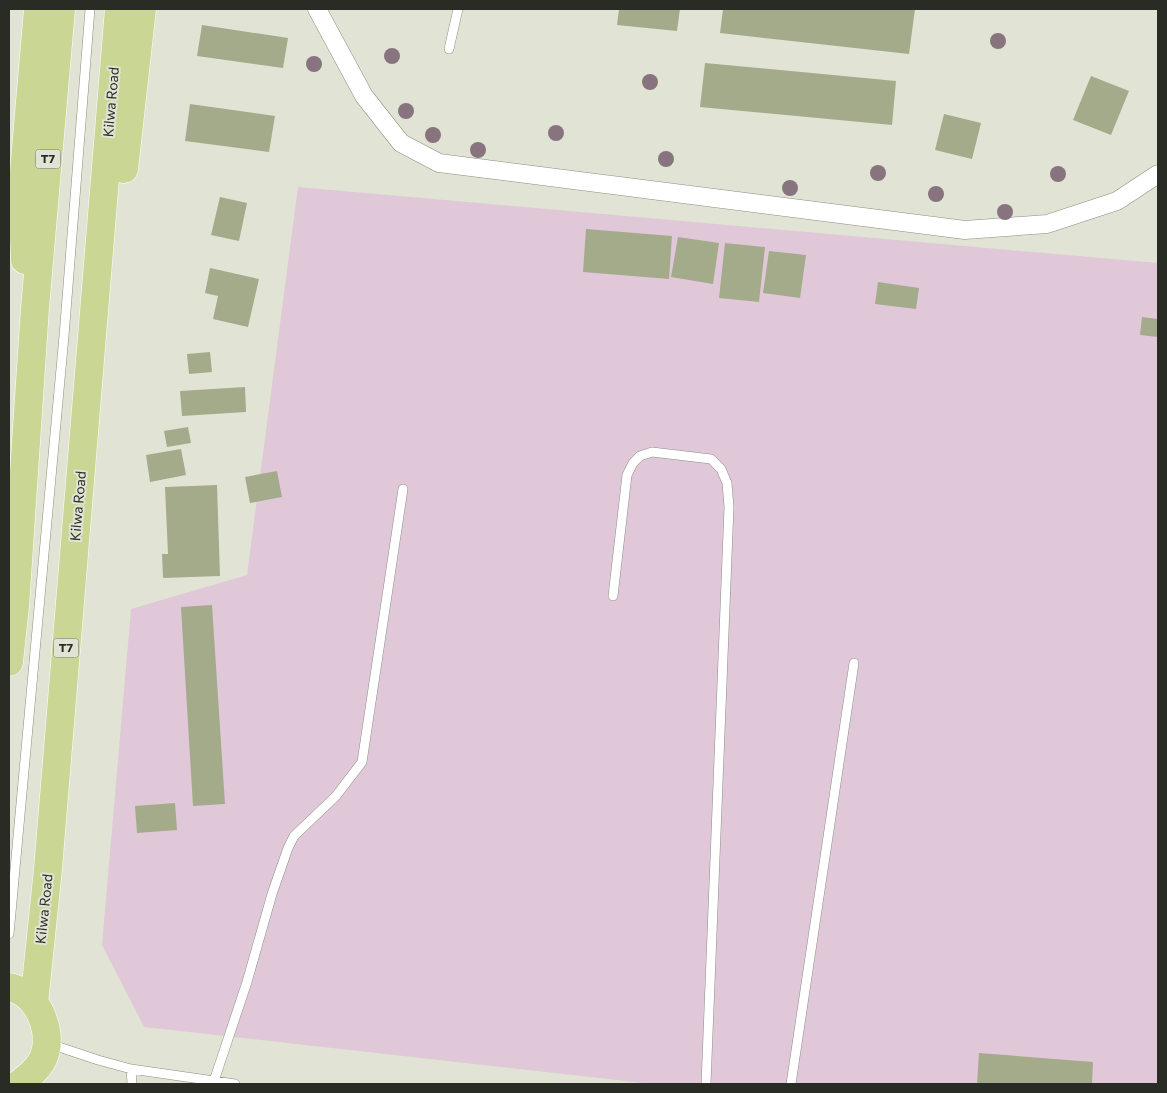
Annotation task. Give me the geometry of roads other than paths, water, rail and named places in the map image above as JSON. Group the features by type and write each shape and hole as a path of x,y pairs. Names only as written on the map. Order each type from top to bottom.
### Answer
{"highway":[{"name":"T7","path":"35,308 24,256 22,196 38,9"},
{"name":"T7","path":"9,662 15,607 35,308 61,9"},
{"name":"Kilwa Road","path":"34,1003 48,869 119,9"},
{"name":"T7","path":"95,294 116,242 142,9"},
{"path":"9,987 20,991 34,1003 44,1020 47,1043 42,1059 27,1081"}],"street":[{"path":"316,9 364,96 400,143 439,163 965,230 1047,224 1117,201 1158,174"}],"lane":[{"path":"9,934 64,336 90,9"},
{"path":"449,49 458,9"},
{"path":"612,596 627,475 633,463 640,456 652,452 711,460 721,469 727,483 729,507 706,1084"},
{"path":"214,1081 288,848 294,836 336,796 362,762 402,490"},
{"path":"790,1084 854,663"},
{"path":"47,1043 131,1069 235,1084"},
{"path":"131,1069 132,1084"}]}
